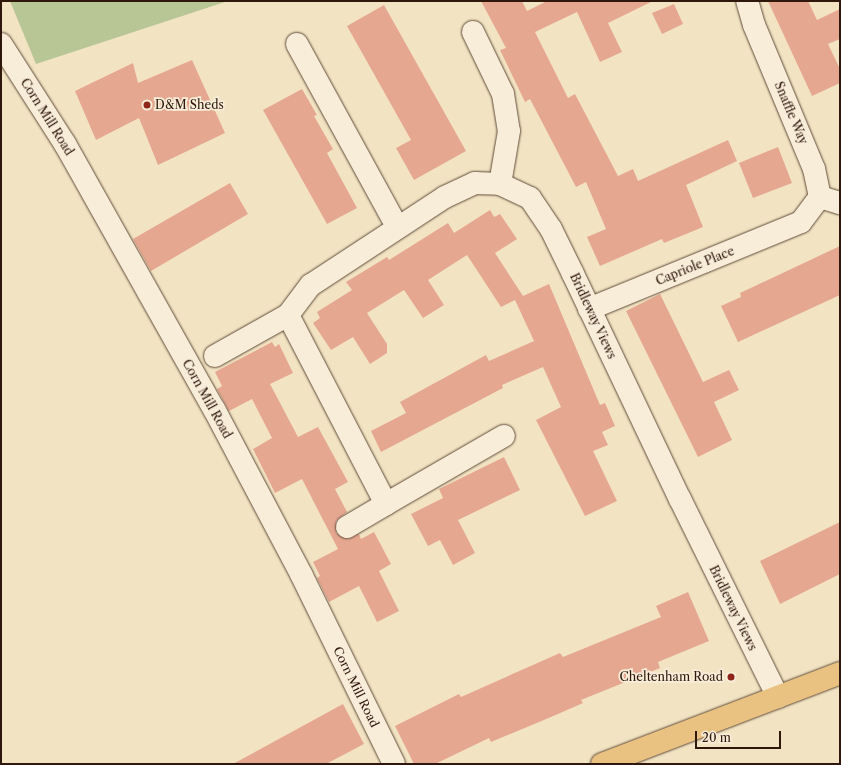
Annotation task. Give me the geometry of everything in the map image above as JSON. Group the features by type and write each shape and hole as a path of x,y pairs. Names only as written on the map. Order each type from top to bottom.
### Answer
{"main road":[{"path":"602,764 840,673"}],"street":[{"name":"Snaffle Way","path":"747,1 754,25 814,169 830,200 801,222"},
{"path":"473,32 502,94 509,131 500,184"},
{"name":"Corn Mill Road","path":"1,44 65,144 214,409 302,576 394,764"},
{"path":"297,44 397,227"},
{"name":"Bridleway Views","path":"215,356 288,315 311,285 397,227 445,197 475,183 500,184 530,198 550,229 778,697"},
{"name":"Capriole Place","path":"589,309 801,222"},
{"path":"288,315 386,504"},
{"path":"347,527 504,436"}],"green space":[{"path":"10,1 228,1 36,64"}],"building":[{"path":"481,1 522,1 527,11 547,1 653,1 608,23 622,52 600,62 577,12 535,32 568,98 575,94 618,176 633,169 638,181 728,140 737,161 686,185 703,227 664,243 662,239 600,266 587,237 606,229 586,182 576,187 530,99 525,102 500,50 506,48"},
{"path":"768,1 808,1 817,20 840,9 840,39 828,44 840,69 840,83 812,96"},
{"path":"674,4 683,24 662,34 652,13"},
{"path":"384,5 466,151 414,180 396,148 411,140 347,26"},
{"name":"D&M Sheds","path":"192,60 225,133 158,165 139,118 96,140 75,91 133,63 138,83"},
{"path":"302,89 317,115 314,116 333,149 327,153 357,208 327,224 263,110"},
{"path":"778,147 792,183 753,198 739,163"},
{"path":"230,183 248,214 151,271 133,239"},
{"path":"490,210 494,217 500,214 517,239 495,253 523,296 549,284 600,405 605,403 615,426 602,432 608,445 593,451 617,501 585,516 536,420 561,407 543,367 502,385 503,388 381,452 371,431 406,413 400,402 486,355 489,361 534,341 515,300 501,307 467,255 428,280 444,305 423,318 404,290 367,313 387,344 387,353 370,364 353,337 331,350 313,323 320,318 317,312 352,290 346,282 387,257 389,260 448,223 454,233"},
{"path":"840,246 840,295 738,342 721,306 741,297 740,293"},
{"path":"660,294 703,382 729,370 739,390 714,402 732,440 698,457 626,311"},
{"path":"272,342 275,347 279,344 293,373 270,384 298,437 318,427 348,482 335,489 347,512 336,521 336,533 348,539 359,534 361,539 374,532 391,564 379,571 399,611 377,622 359,586 329,602 317,578 320,576 313,562 338,549 302,479 275,493 253,449 272,438 252,399 229,411 217,389 222,386 215,372"},
{"path":"504,457 520,490 458,520 475,553 453,565 440,540 428,546 411,514 443,498 439,489"},
{"path":"840,522 840,574 780,604 760,561"},
{"path":"688,592 709,641 658,662 660,668 581,700 583,703 551,717 491,742 489,738 435,764 414,764 395,726 459,694 461,697 560,653 563,657 661,617 656,606"},
{"path":"343,704 364,744 326,764 233,764"}],"place":[{"name":"D&M Sheds","path":"147,105"},
{"name":"Cheltenham Road","path":"731,677"}]}
